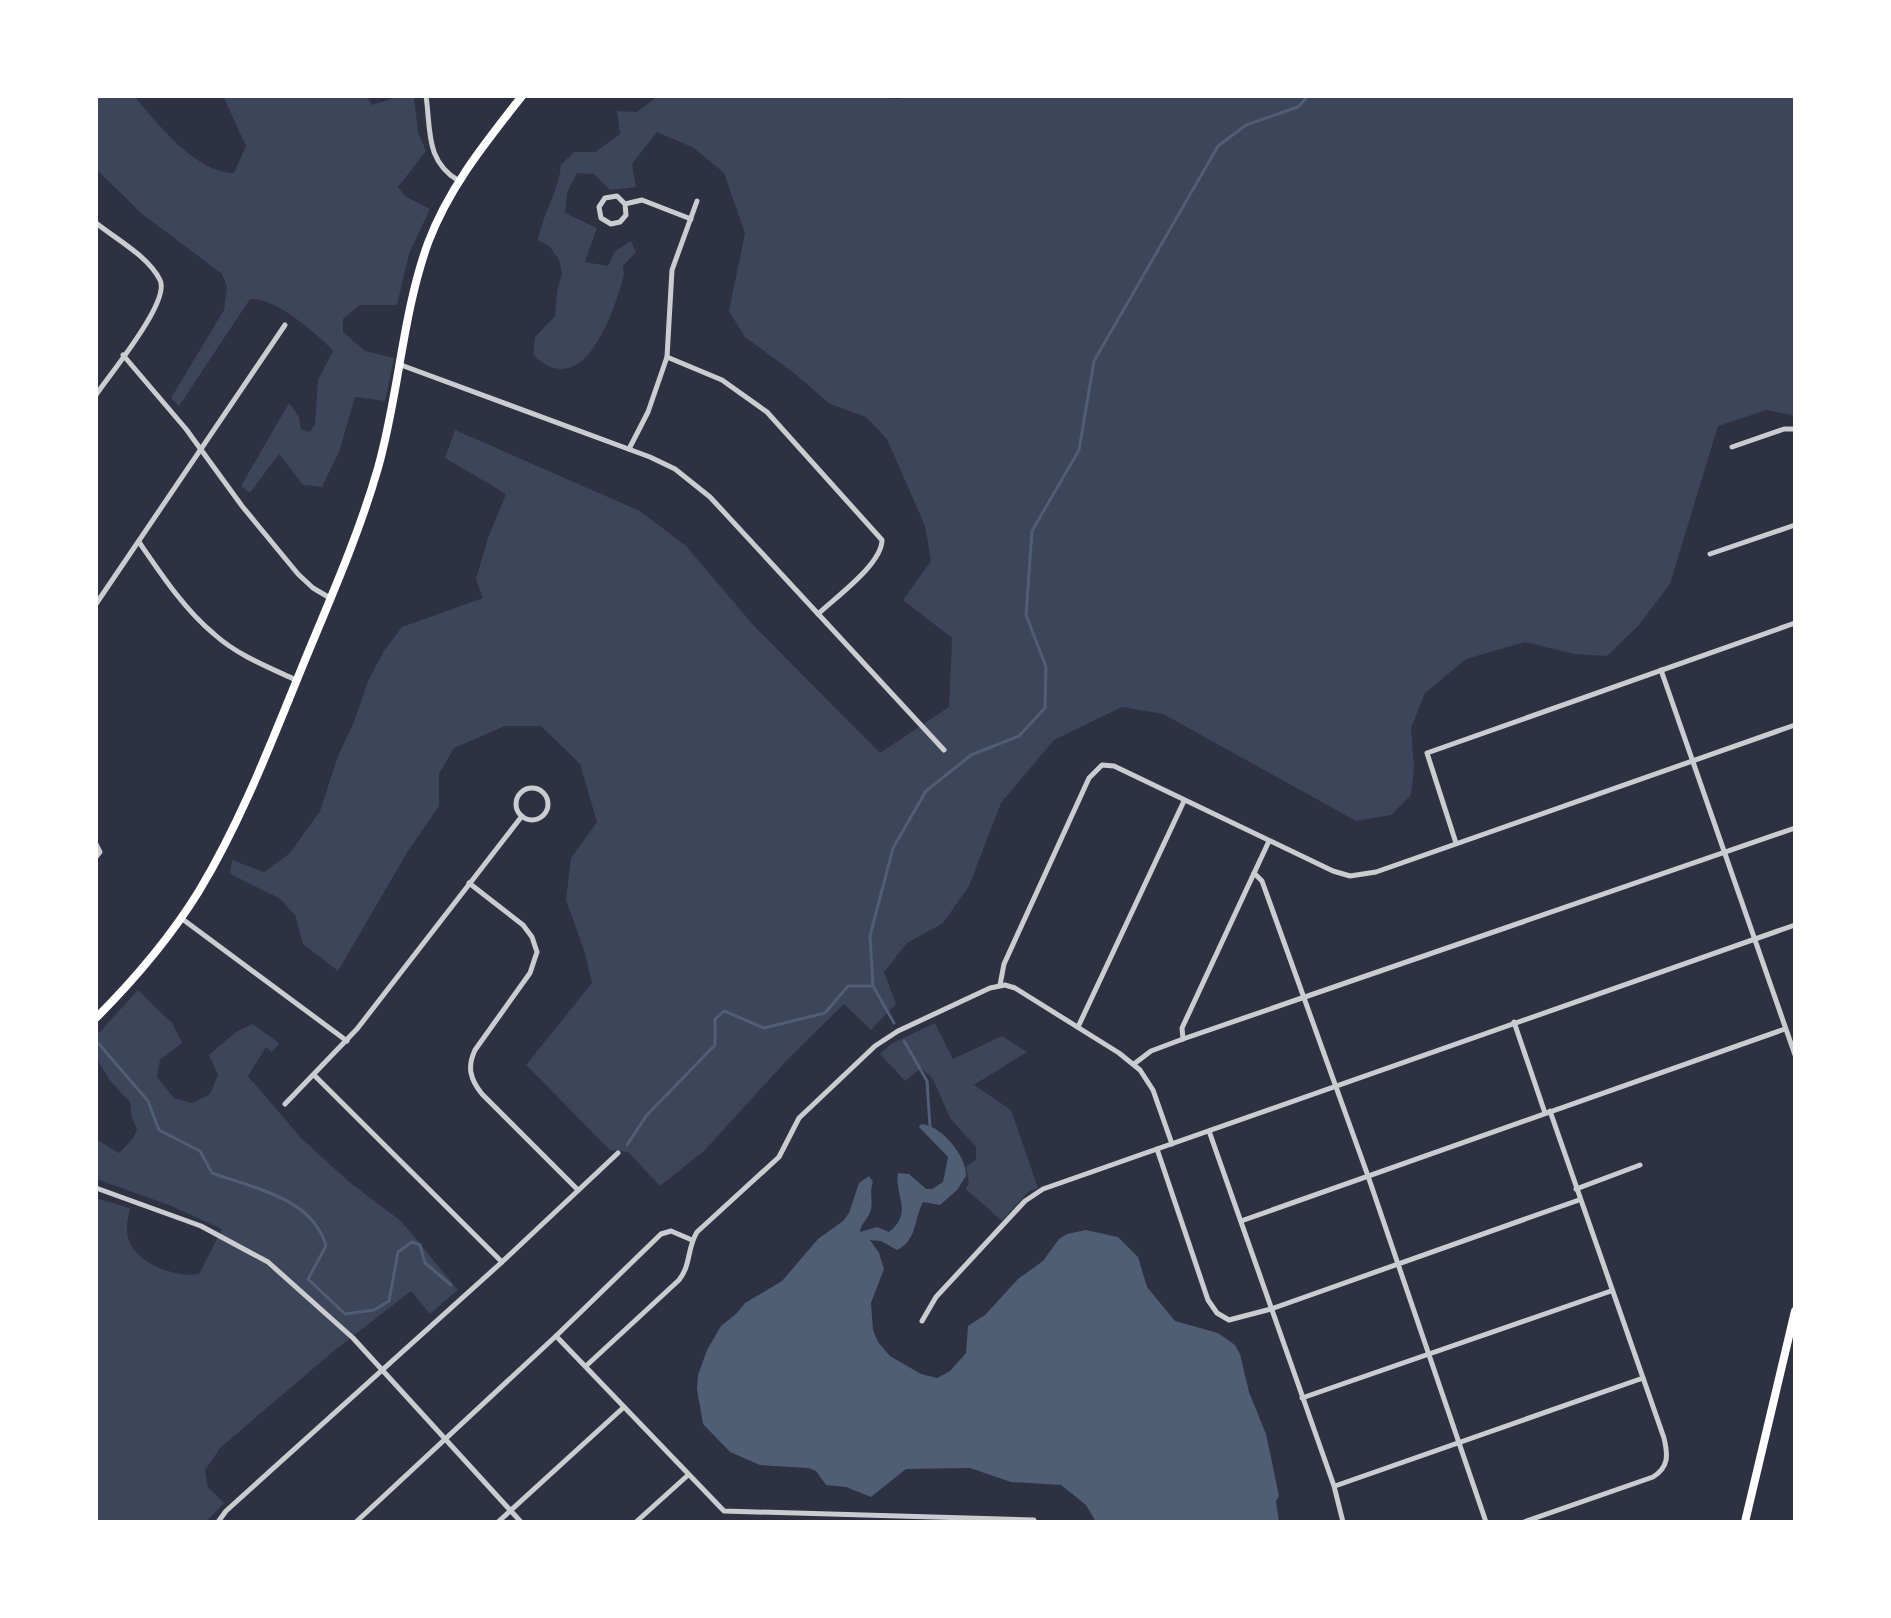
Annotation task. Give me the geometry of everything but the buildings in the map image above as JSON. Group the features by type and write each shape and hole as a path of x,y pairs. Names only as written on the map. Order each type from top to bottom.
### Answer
{"main road":[{"path":"96,1018 150,959 181,918 218,858 297,680 373,487 387,433 414,291 437,222 459,181 522,96"},
{"path":"1745,1522 1795,1311"}],"street":[{"path":"426,96 435,158 444,171 459,181"},
{"path":"617,196 625,204 627,213 620,222 608,224 599,215 600,204 605,198 617,196"},
{"path":"625,204 634,200 645,201 691,219"},
{"path":"629,449 648,412 667,357 672,270 697,201"},
{"path":"96,223 144,261 161,281 163,294 96,395"},
{"path":"96,604 285,325"},
{"path":"123,355 298,574 313,588 331,598"},
{"path":"667,357 722,380 767,412 878,533 883,546 878,557 818,614"},
{"path":"401,365 675,469 699,487 944,750"},
{"path":"1732,447 1787,428 1795,429"},
{"path":"1710,554 1795,525"},
{"path":"138,541 185,605 215,636 258,663 297,680"},
{"path":"1456,843 1427,753 1795,623"},
{"path":"1661,670 1795,1055"},
{"path":"1000,985 1002,969 1010,950 1089,778 1099,766 1114,766 1333,871 1350,876 1376,872 1795,725"},
{"path":"527,788 541,791 547,799 544,814 531,820 522,816 516,803 519,794 527,788"},
{"path":"1078,1027 1184,801"},
{"path":"285,1104 347,1041 522,816"},
{"path":"1134,1064 1151,1051 1303,996 1795,828"},
{"path":"1183,1039 1182,1028 1269,841"},
{"path":"96,844 100,852 96,857"},
{"path":"1254,873 1262,881 1337,1088 1486,1522"},
{"path":"469,883 523,925 532,937 537,952 530,973 475,1050 470,1065 471,1076 482,1094 578,1190"},
{"path":"181,918 347,1041"},
{"path":"922,1321 936,1297 1033,1194 1795,925"},
{"path":"586,1366 679,1280 688,1267 692,1240 700,1229 779,1157 799,1118 875,1046 898,1031 1000,985 1015,988 1134,1064 1150,1085 1172,1144"},
{"path":"1514,1022 1576,1189 1668,1455 1664,1468 1648,1479 1524,1522"},
{"path":"1241,1221 1785,1029"},
{"path":"314,1075 502,1262"},
{"path":"1209,1131 1334,1486 1343,1522"},
{"path":"1157,1149 1205,1291 1213,1309 1229,1320 1397,1266 1579,1200"},
{"path":"218,1522 226,1511 618,1153"},
{"path":"1576,1189 1640,1165"},
{"path":"96,1188 201,1226 255,1253 340,1325 521,1522"},
{"path":"356,1522 661,1234 671,1231 692,1240"},
{"path":"1302,1398 1611,1291"},
{"path":"556,1336 687,1476 718,1508 726,1512 1034,1522"},
{"path":"1334,1486 1643,1378"},
{"path":"498,1522 624,1407"},
{"path":"636,1522 687,1476"}],"shaded area":[{"path":"96,96 134,96 166,133 192,156 220,171 234,173 246,146 223,96 367,96 372,105 399,96 414,96 418,132 426,151 398,187 405,196 430,209 409,254 397,305 360,305 343,319 343,332 365,351 394,358 385,401 355,397 339,452 322,487 303,485 279,454 250,493 241,486 289,403 299,417 301,429 310,432 315,424 318,380 333,351 283,310 250,299 179,406 171,398 224,310 227,287 222,274 141,213 96,169"},
{"path":"658,96 900,99 901,96 1795,96 1795,416 1767,410 1718,426 1670,584 1638,626 1607,656 1574,654 1525,642 1466,659 1425,693 1411,728 1414,768 1411,795 1391,815 1356,821 1163,714 1122,707 1054,740 1001,803 969,886 943,923 907,943 884,972 896,1004 871,1030 844,1004 788,1059 704,1151 660,1186 628,1152 610,1150 526,1065 592,983 566,900 571,858 597,822 580,764 541,726 505,726 454,748 439,774 439,806 408,851 338,971 303,944 295,915 279,898 230,874 232,860 264,872 290,853 320,811 368,681 384,651 402,627 483,598 476,579 506,494 445,458 455,430 640,511 686,546 755,627 880,753 949,707 952,638 903,600 931,561 925,526 887,439 866,417 830,404 745,337 729,311 745,233 724,173 694,148 657,132 632,164 636,187 610,190 594,174 577,173 567,193 565,213 597,228 585,262 608,266 615,251 631,241 636,252 623,266 624,275 604,329 582,361 567,368 551,367 533,355 535,337 555,316 562,274 559,260 550,247 538,240 561,165 574,152 595,152 620,134 617,111 637,112"},
{"path":"138,990 172,1023 182,1043 160,1060 157,1077 174,1098 192,1103 210,1094 218,1075 209,1055 236,1032 253,1024 279,1043 272,1052 266,1047 248,1076 302,1139 348,1181 401,1221 458,1290 430,1314 411,1291 335,1350 221,1447 205,1470 208,1487 224,1503 206,1522 96,1522 96,1198 130,1208 127,1232 133,1249 158,1268 179,1274 199,1274 222,1229 169,1205 96,1179 96,1139 119,1153 137,1129 130,1102 111,1082 96,1058 96,1036"},
{"path":"935,1023 953,1059 1002,1036 1027,1052 974,1085 1011,1110 1038,1188 1029,1191 1002,1221 966,1189 969,1182 966,1167 976,1159 976,1147 950,1118 933,1079 921,1068 905,1081 880,1054 891,1044"},
{"path":"921,1124 937,1130 951,1143 962,1160 966,1176 957,1190 940,1205 923,1202 912,1235 897,1250 881,1241 870,1240 879,1253 884,1269 871,1303 873,1330 890,1356 921,1374 937,1378 950,1371 966,1353 968,1326 985,1315 1018,1279 1043,1261 1059,1239 1086,1230 1118,1237 1138,1257 1147,1287 1175,1321 1218,1333 1235,1345 1266,1434 1279,1496 1276,1501 1279,1522 1096,1522 1086,1505 1061,1485 1011,1482 970,1468 906,1469 871,1497 846,1487 826,1485 816,1471 808,1468 760,1465 730,1452 703,1424 697,1389 698,1375 707,1350 721,1326 745,1303 782,1281 818,1239 843,1221 849,1213 859,1183 869,1176 873,1182 871,1209 860,1232 877,1227 889,1232 902,1210 898,1173 909,1174 926,1189 943,1182 948,1157 919,1127"}],"waterway":[{"path":"894,1023 873,986 870,936 893,848 926,791 971,755 1019,736 1045,708 1046,667 1026,615 1032,531 1079,450 1094,361 1218,146 1246,125 1298,107 1308,96"},
{"path":"627,1145 646,1116 715,1045 715,1019 724,1011 764,1028 825,1013 848,986 873,986"},
{"path":"904,1041 927,1081 930,1127"},
{"path":"99,1044 148,1101 159,1130 200,1151 212,1173 280,1197 308,1216 326,1246 308,1279 345,1314 374,1310 389,1301 398,1252 412,1242 420,1245 425,1263 451,1285"}]}
